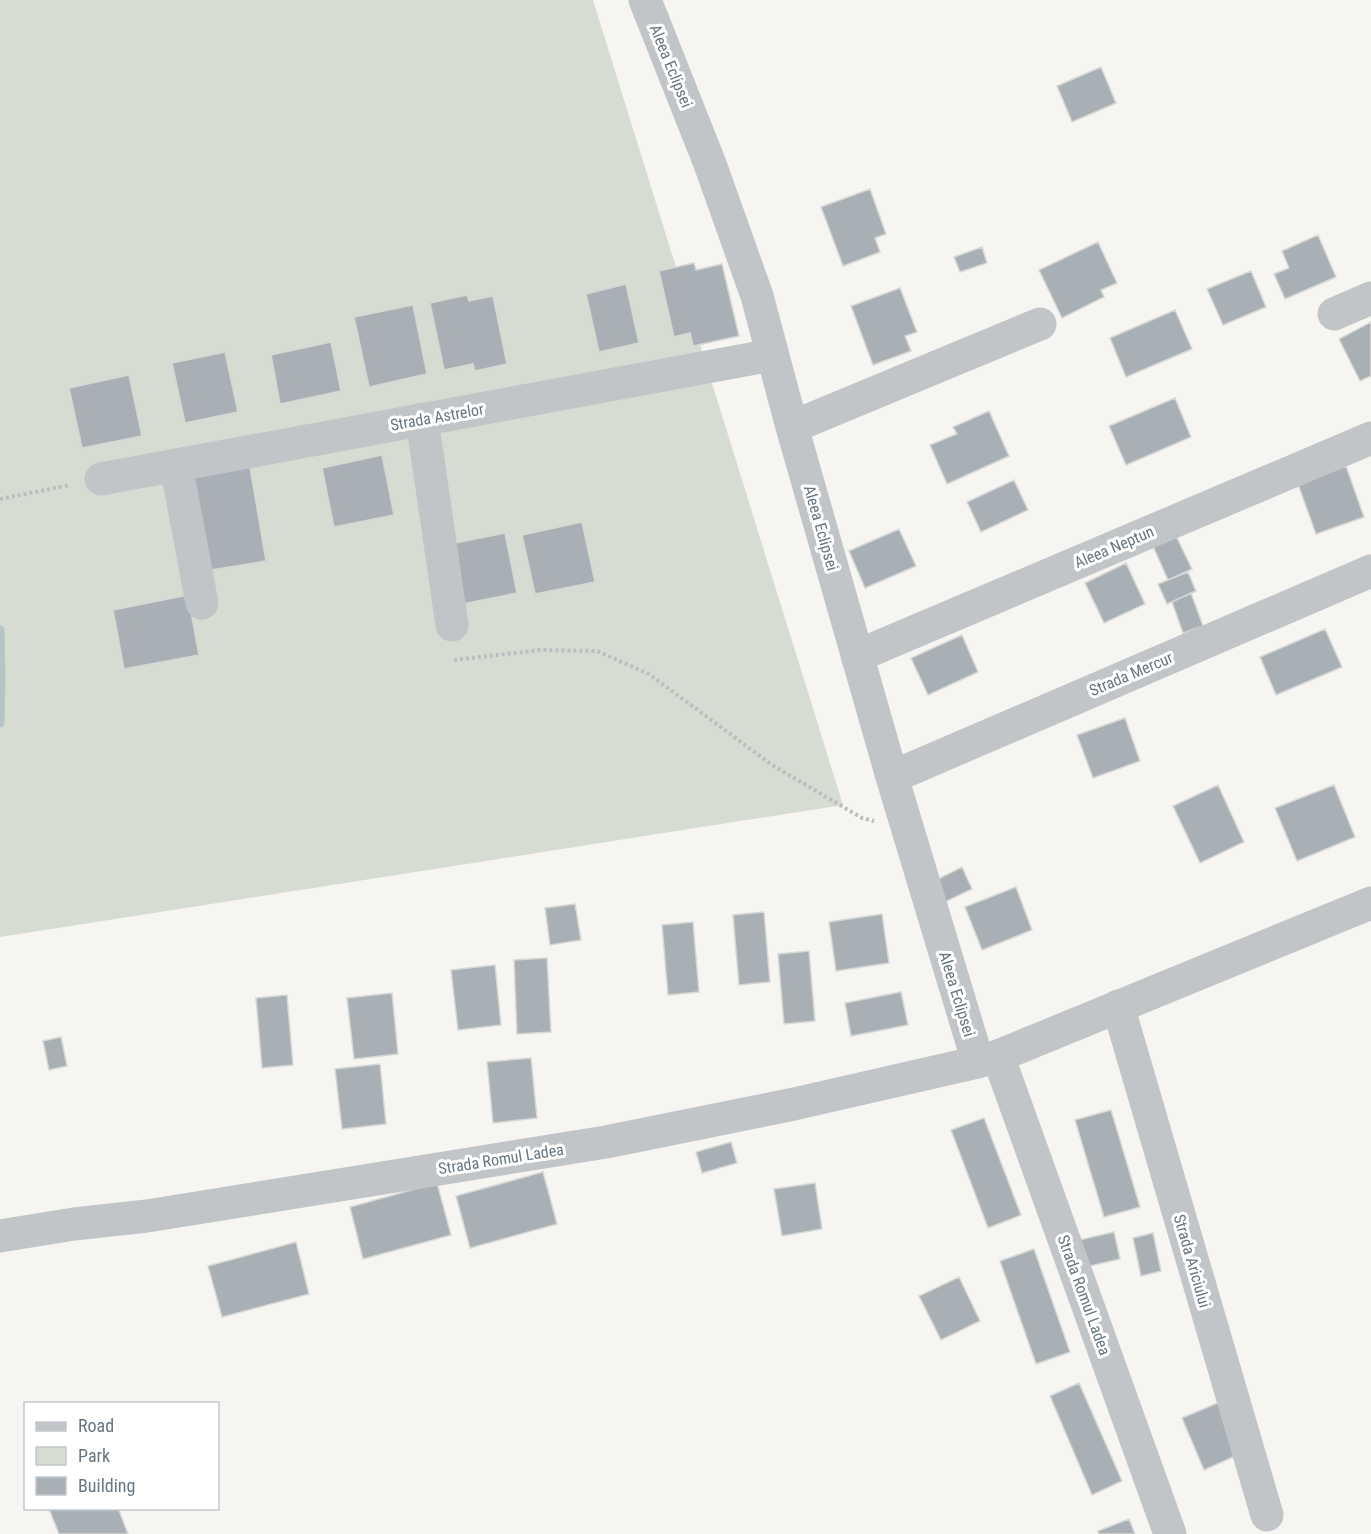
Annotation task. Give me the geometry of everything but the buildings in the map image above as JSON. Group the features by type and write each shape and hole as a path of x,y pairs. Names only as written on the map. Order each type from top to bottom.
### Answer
{"street":[{"name":"Aleea Eclipsei","path":"645,0 710,164 757,296 892,777 988,1059"},
{"path":"1335,314 1371,298"},
{"path":"792,427 1040,324"},
{"name":"Strada Astrelor","path":"100,479 772,355"},
{"path":"422,419 452,625"},
{"name":"Aleea Neptun","path":"857,656 1371,438"},
{"path":"176,465 202,603"},
{"name":"Strada Mercur","path":"892,777 1371,571"},
{"name":"Strada Romul Ladea","path":"0,1236 74,1224 147,1216 606,1142 794,1104 988,1059 1371,903"},
{"name":"Strada Ariciului","path":"1118,1006 1266,1515"},
{"name":"Strada Romul Ladea","path":"988,1059 1170,1534"}],"path":[{"path":"0,499 100,479"},
{"path":"454,660 540,650 597,651 649,674 772,765 831,801 862,818 908,829"}],"green space":[{"path":"0,0 593,0 843,805 0,937"}],"waterway":[{"path":"0,630 0,723"}]}
